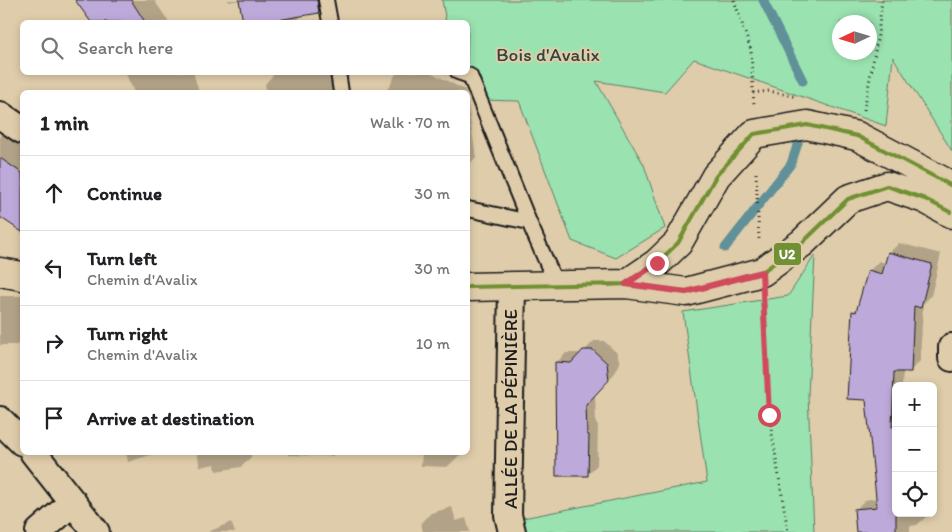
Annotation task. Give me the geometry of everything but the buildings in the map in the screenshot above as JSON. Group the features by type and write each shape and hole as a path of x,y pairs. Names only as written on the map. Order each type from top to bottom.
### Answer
{"street":[{"path":"0,115 20,129"},
{"path":"626,284 657,263 678,243 716,176 754,134 807,125 857,136 952,186"},
{"path":"470,287 626,284 686,292 762,272 802,243 848,199 887,186 925,199 952,214"},
{"path":"0,272 20,276"},
{"name":"ALLÉE DE LA PÉPINIÈRE","path":"512,286 508,515 512,532"},
{"path":"952,347 952,358"},
{"path":"0,420 20,440"},
{"path":"35,455 96,532"},
{"path":"39,532 73,502"}],"lane":[{"path":"326,0 330,20"},
{"path":"338,75 341,90"},
{"path":"467,75 470,76 557,286"},
{"path":"470,209 529,222"}],"path":[{"path":"734,0 751,50 753,93 770,91 798,97"},
{"path":"863,113 876,52 882,0"},
{"path":"757,182 769,415 788,532"}],"green space":[{"name":"Bois d'Avalix","path":"442,0 952,0 952,151 893,57 886,126 694,59 665,92 596,81 644,165 665,228 616,258 572,241 519,101 479,100 468,75 470,75 470,20 446,20"},
{"path":"815,255 808,395 814,532 527,532 523,518 707,482 683,312 788,296"}],"waterway":[{"path":"763,0 803,81"},
{"path":"725,248 791,164 798,143"}],"transit line":[{"name":"U2","path":"470,287 626,284 657,263 678,243 716,176 754,134 807,125 857,136 952,186"},
{"name":"U2","path":"605,285 626,284 686,292 762,272 802,243 848,199 887,186 925,199 950,212"}],"route":[{"path":"657,263 626,284 686,292 762,272 769,415"}]}
